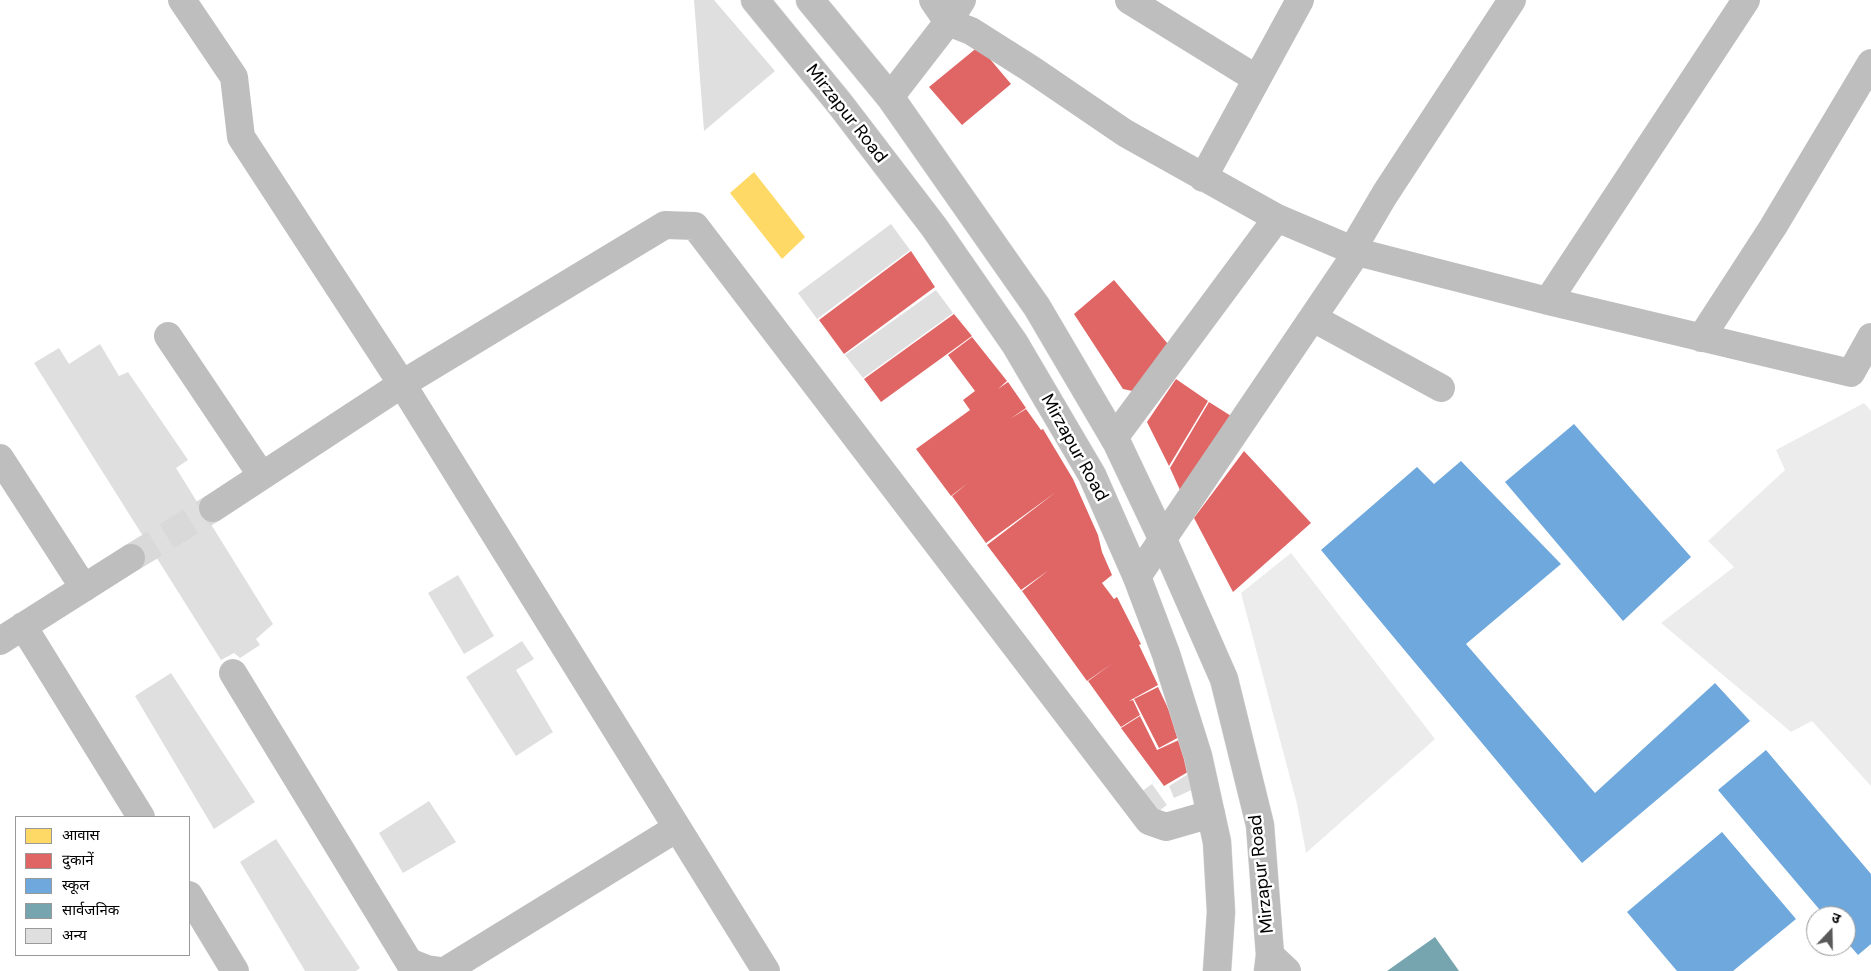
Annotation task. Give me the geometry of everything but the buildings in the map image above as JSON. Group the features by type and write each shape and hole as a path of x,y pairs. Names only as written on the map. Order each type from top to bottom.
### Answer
{"main road":[{"path":"182,0 234,77 241,137 402,384 766,971"},
{"name":"Mirzapur Road","path":"755,0 840,104 934,227 1015,344 1092,475 1137,577 1166,654 1196,746 1217,842 1221,912 1217,971"},
{"name":"Mirzapur Road","path":"810,0 890,97 1037,307 1114,438 1163,540 1224,679 1260,825 1275,966"},
{"path":"932,0 956,11 971,31 1031,69 1124,133 1277,218 1355,251 1548,301 1851,373 1871,337"},
{"path":"1130,0 1257,79"},
{"path":"1203,178 1300,0"},
{"path":"1137,577 1314,318 1355,251 1385,194 1512,0"},
{"path":"1548,301 1746,0"},
{"path":"890,97 956,11"},
{"path":"1700,338 1773,227 1871,63"},
{"path":"1114,438 1277,218"},
{"path":"213,508 402,384 664,225 695,226 1149,821 1166,826 1211,814"},
{"path":"1314,318 1441,388"},
{"path":"168,336 262,476"},
{"path":"0,458 84,588"},
{"path":"0,641 131,558"},
{"path":"23,626 140,816"},
{"path":"233,673 409,962 427,969 441,971"},
{"path":"445,971 677,828"},
{"path":"190,898 235,971"}],"shaded area":[{"path":"1864,403 1871,411 1871,786 1812,721 1791,732 1661,623 1734,567 1708,541 1785,470 1776,450"},
{"path":"1291,553 1435,739 1306,853 1297,804 1241,593"}],"tunnel":[{"path":"131,558 213,508"}]}
